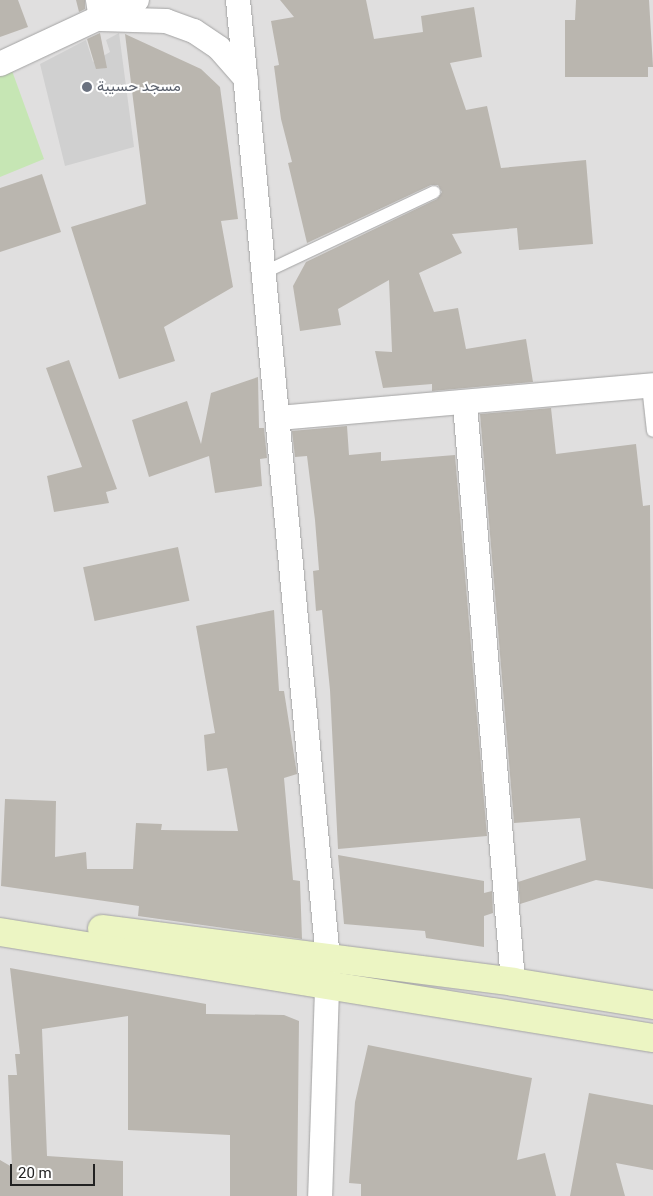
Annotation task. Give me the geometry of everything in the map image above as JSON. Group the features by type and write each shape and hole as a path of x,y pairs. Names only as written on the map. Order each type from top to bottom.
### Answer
{"street":[{"path":"0,64 99,10 137,0"},
{"path":"238,0 279,418 328,959 320,1196"},
{"path":"99,10 166,21 194,31 218,48 246,79"},
{"path":"279,418 464,404 650,386"},
{"path":"464,404 513,982"},
{"path":"0,916 513,982 653,1005"},
{"path":"0,932 653,1038"}],"lane":[{"path":"265,272 434,192"},
{"path":"650,386 653,431"}],"shaded area":[{"path":"0,0 653,0 653,1196 0,1196"},
{"path":"119,33 134,147 65,166 40,64 86,40 93,62 110,52 106,40"}],"green space":[{"path":"11,68 44,159 0,177 0,73"}],"building":[{"path":"0,0 18,0 28,27 0,37"},
{"path":"76,0 85,0 85,9 79,12"},
{"path":"280,0 366,0 374,39 423,32 421,16 474,7 482,57 450,63 466,110 487,106 501,168 586,160 593,244 519,250 517,228 452,234 462,253 419,273 434,312 458,308 466,349 526,339 533,382 432,391 432,384 383,388 375,351 392,352 389,280 338,309 341,325 300,331 293,286 306,262 437,199 442,192 438,185 431,185 307,243 288,163 292,162 281,119 274,66 279,65 271,21 294,17"},
{"path":"576,0 649,0 653,67 648,67 648,77 565,77 565,20 575,20"},
{"path":"100,33 107,68 96,69 87,39"},
{"path":"125,34 201,69 220,87 238,219 221,221 233,287 164,327 175,361 119,379 71,227 146,204"},
{"path":"42,174 61,232 0,252 0,188"},
{"path":"69,360 117,489 106,492 109,503 54,512 47,476 82,467 46,368"},
{"path":"258,377 259,428 264,428 267,458 260,459 262,486 215,493 209,456 149,477 132,420 187,401 201,444 211,393"},
{"path":"551,408 556,454 636,444 643,506 650,505 653,889 596,880 520,904 518,882 586,860 580,818 514,823 480,414"},
{"path":"347,426 349,455 381,452 381,461 455,455 487,836 338,849 330,690 322,610 316,611 313,571 319,570 315,520 307,456 295,457 292,431"},
{"path":"178,547 189,601 95,621 83,567"},
{"path":"274,610 279,691 284,691 297,774 284,778 293,880 300,881 302,939 138,916 139,906 1,886 5,799 56,801 55,857 86,852 87,869 133,869 136,823 162,824 161,830 238,831 227,768 207,771 204,735 215,733 196,626"},
{"path":"338,855 484,881 484,893 492,891 493,913 484,916 484,947 426,938 425,931 344,924"},
{"path":"10,968 206,1004 206,1014 284,1015 299,1021 297,1196 230,1196 230,1135 128,1130 128,1016 42,1029 47,1156 123,1161 123,1196 0,1196 0,1160 12,1167 8,1075 17,1075 15,1054 20,1054"},
{"path":"368,1045 532,1078 517,1160 545,1153 556,1196 361,1196 361,1184 349,1183 355,1102"},
{"path":"589,1093 653,1105 653,1170 616,1163 625,1196 570,1196"}],"place":[{"name":"مسجد حسيبة","path":"87,87"}]}
